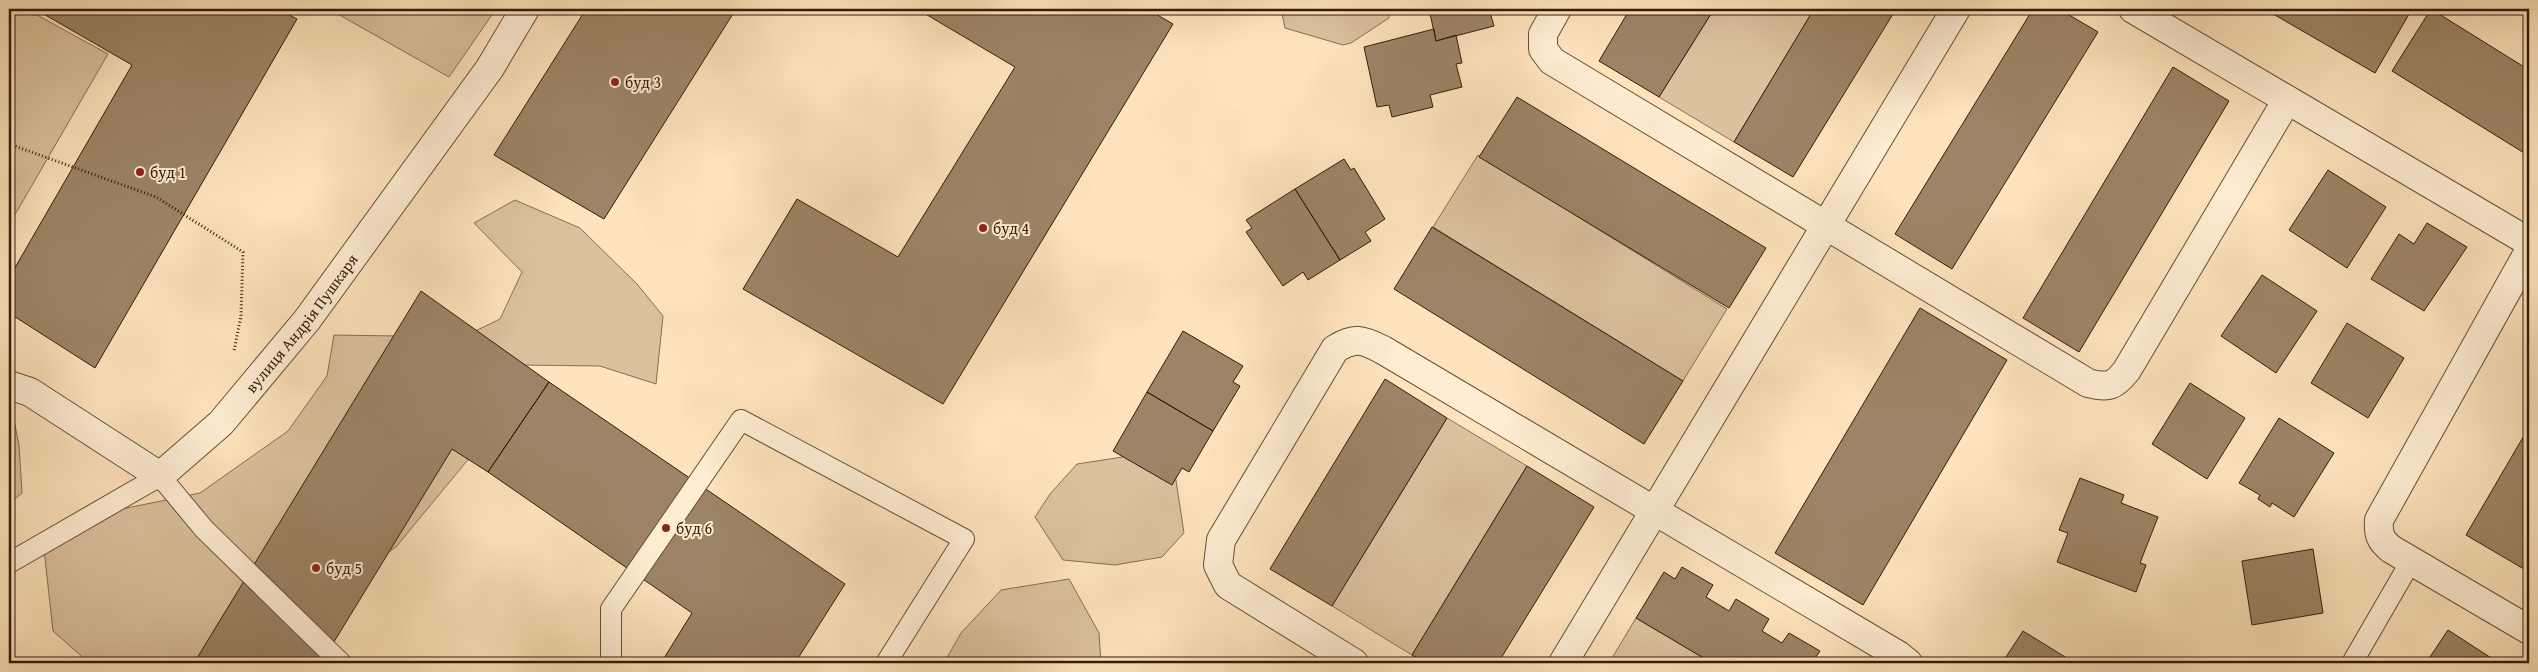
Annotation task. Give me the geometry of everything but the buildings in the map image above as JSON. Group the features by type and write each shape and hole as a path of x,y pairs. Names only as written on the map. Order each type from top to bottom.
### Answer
{"street":[{"name":"вулиця Андрія Пушкаря","path":"160,476 221,423 307,320 490,68 526,9"},
{"path":"1557,9 1544,34 1543,49 1552,61 2088,383 2105,387 2119,380 2126,370 2287,100"},
{"path":"1564,663 1956,9"},
{"path":"2132,9 2529,242"},
{"path":"2529,251 2379,520 2378,533 2382,542 2411,561 2529,630"},
{"path":"1354,663 1228,585 1218,565 1220,540 1335,349 1349,340 1366,341 1383,350 1898,655 1908,663"},
{"path":"9,385 30,392 160,476"}],"lane":[{"path":"611,663 610,609 741,420 964,539 886,663"},
{"path":"9,563 160,476 204,529 341,663"},
{"path":"2352,663 2411,561"}],"path":[{"path":"9,144 156,196 243,252 241,316 234,355"}],"shaded area":[{"path":"9,9 26,9 108,54 9,225"},
{"path":"329,9 496,9 449,77"},
{"path":"1281,9 1389,9 1389,18 1351,43 1343,45 1285,28"},
{"path":"1714,9 1814,9 1734,142 1659,97"},
{"path":"1478,155 1727,309 1683,381 1433,227"},
{"path":"515,200 580,228 637,284 663,316 656,384 600,366 521,365 499,422 396,547 342,585 307,663 89,663 53,631 44,549 112,511 200,493 288,431 327,376 334,335 463,337 500,319 522,272 474,223"},
{"path":"9,395 19,445 22,493 9,504"},
{"path":"1447,418 1527,466 1412,655 1332,606"},
{"path":"1129,456 1175,474 1184,533 1162,557 1115,565 1063,560 1035,517 1050,494 1077,464"},
{"path":"1069,579 1099,633 1101,663 944,663 961,633 1001,590"},
{"path":"1636,618 1712,663 1609,663"}],"place":[{"name":"буд 3","path":"615,82"},
{"name":"буд 1","path":"140,172"},
{"name":"буд 4","path":"983,228"},
{"name":"буд 6","path":"666,528"},
{"name":"буд 5","path":"316,568"}]}
